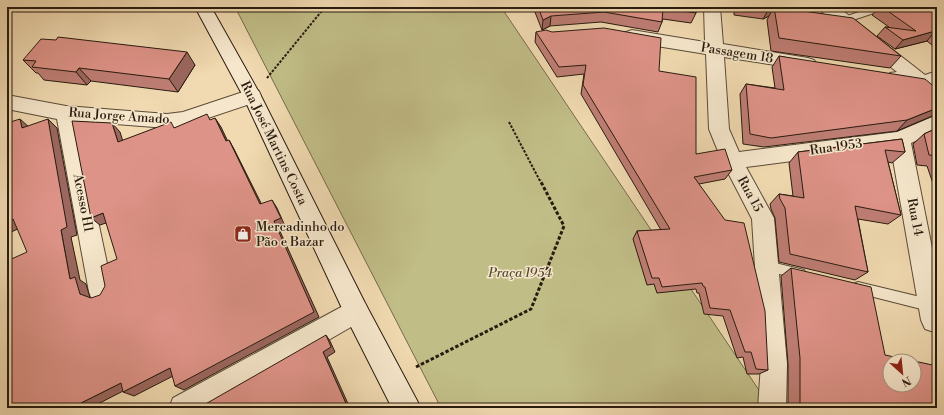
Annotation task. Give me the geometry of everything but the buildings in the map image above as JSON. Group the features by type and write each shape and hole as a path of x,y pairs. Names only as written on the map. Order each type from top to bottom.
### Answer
{"street":[{"name":"Rua José Martins Costa","path":"203,7 252,96 356,311 407,408"},
{"name":"Rua 15","path":"712,7 719,129 732,161 763,218 774,364 772,408"},
{"path":"827,7 930,80 937,94"},
{"name":"Passagem 18","path":"616,33 714,50 822,66"},
{"path":"884,76 930,80"},
{"name":"Rua Jorge Amado","path":"7,102 66,114 167,121 184,119 252,96"},
{"name":"Acesso H1","path":"66,114 101,292"},
{"name":"Rua 1953","path":"732,161 900,139 937,122"},
{"name":"Rua 14","path":"900,139 934,311"},
{"path":"182,408 356,311"}],"lane":[{"path":"844,20 883,7"},
{"path":"767,266 812,277"},
{"path":"850,286 934,311"}],"path":[{"path":"252,96 325,7"},
{"path":"392,379 531,309 564,226 509,122"}],"green space":[{"name":"Praça 1954","path":"235,7 501,7 771,408 441,408"}],"place":[{"name":"Mercadinho do Pão e Bazar","path":"243,234"}]}
